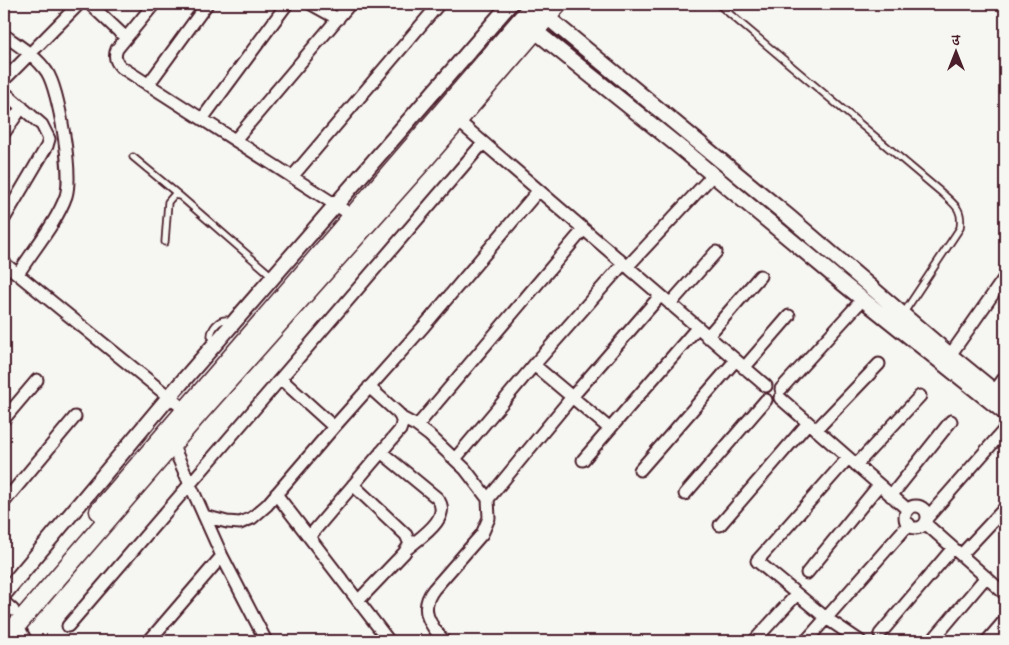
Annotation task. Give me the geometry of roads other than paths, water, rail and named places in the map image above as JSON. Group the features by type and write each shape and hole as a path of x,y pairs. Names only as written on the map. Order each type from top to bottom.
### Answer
{"main road":[{"path":"9,614 172,444 457,120 538,15"},
{"path":"4,640 9,614 353,216 538,15"}],"street":[{"path":"4,80 79,4"},
{"path":"90,4 126,38"},
{"path":"154,4 117,49 115,55 116,62 148,85 353,216"},
{"path":"148,85 207,4"},
{"path":"202,119 287,4"},
{"path":"311,4 338,19"},
{"path":"235,140 350,4"},
{"path":"4,594 169,397 510,4 538,15 789,217 903,314 946,359"},
{"path":"292,177 433,6"},
{"path":"538,15 713,174 863,299 996,397 1005,413"},
{"path":"4,34 29,53 48,74 54,87 68,178 66,195 56,217 18,274"},
{"path":"4,92 42,125 49,139 47,146 5,213"},
{"path":"4,133 22,107"},
{"path":"457,120 766,386"},
{"path":"68,626 483,143"},
{"path":"455,459 534,365 713,174"},
{"path":"204,516 240,523 252,518 268,505 424,326 538,191"},
{"path":"417,426 583,230"},
{"path":"670,304 716,252"},
{"path":"4,262 185,410"},
{"path":"708,337 760,276"},
{"path":"946,359 1005,276"},
{"path":"488,499 572,397 660,296"},
{"path":"766,400 773,402 863,299"},
{"path":"640,470 739,364 789,316"},
{"path":"584,460 697,328"},
{"path":"720,525 812,426 880,364"},
{"path":"534,365 610,429"},
{"path":"996,397 1005,377"},
{"path":"281,379 334,427"},
{"path":"4,419 37,380"},
{"path":"766,400 763,393 766,386 774,383 780,394 812,426 908,510"},
{"path":"369,388 402,418 417,426 455,459 476,482 488,499 489,518 482,534 429,595 427,602 428,618 434,630 444,641"},
{"path":"860,641 826,618 757,562 852,462 920,396"},
{"path":"685,494 766,400"},
{"path":"4,502 75,416"},
{"path":"309,537 400,430 402,418"},
{"path":"891,496 951,422"},
{"path":"909,524 919,527 926,521 1005,428"},
{"path":"172,444 222,556 266,641"},
{"path":"358,601 408,548 435,524 442,512 442,504 437,498 381,452"},
{"path":"353,485 406,535 410,544 408,548"},
{"path":"807,573 879,485"},
{"path":"276,494 389,641"},
{"path":"909,524 906,517 908,510 914,507 921,508 926,512 926,521 1001,591 1005,578"},
{"path":"880,634 957,551 1005,508"},
{"path":"806,641 909,524"},
{"path":"148,641 222,556"},
{"path":"932,641 986,577"},
{"path":"754,641 797,594"},
{"path":"9,614 26,641"},
{"path":"987,641 1005,620"}],"lane":[{"path":"718,4 960,210 962,218 960,228 903,314"},
{"path":"134,157 274,278"},
{"path":"165,242 168,202 174,195 180,196"}]}
